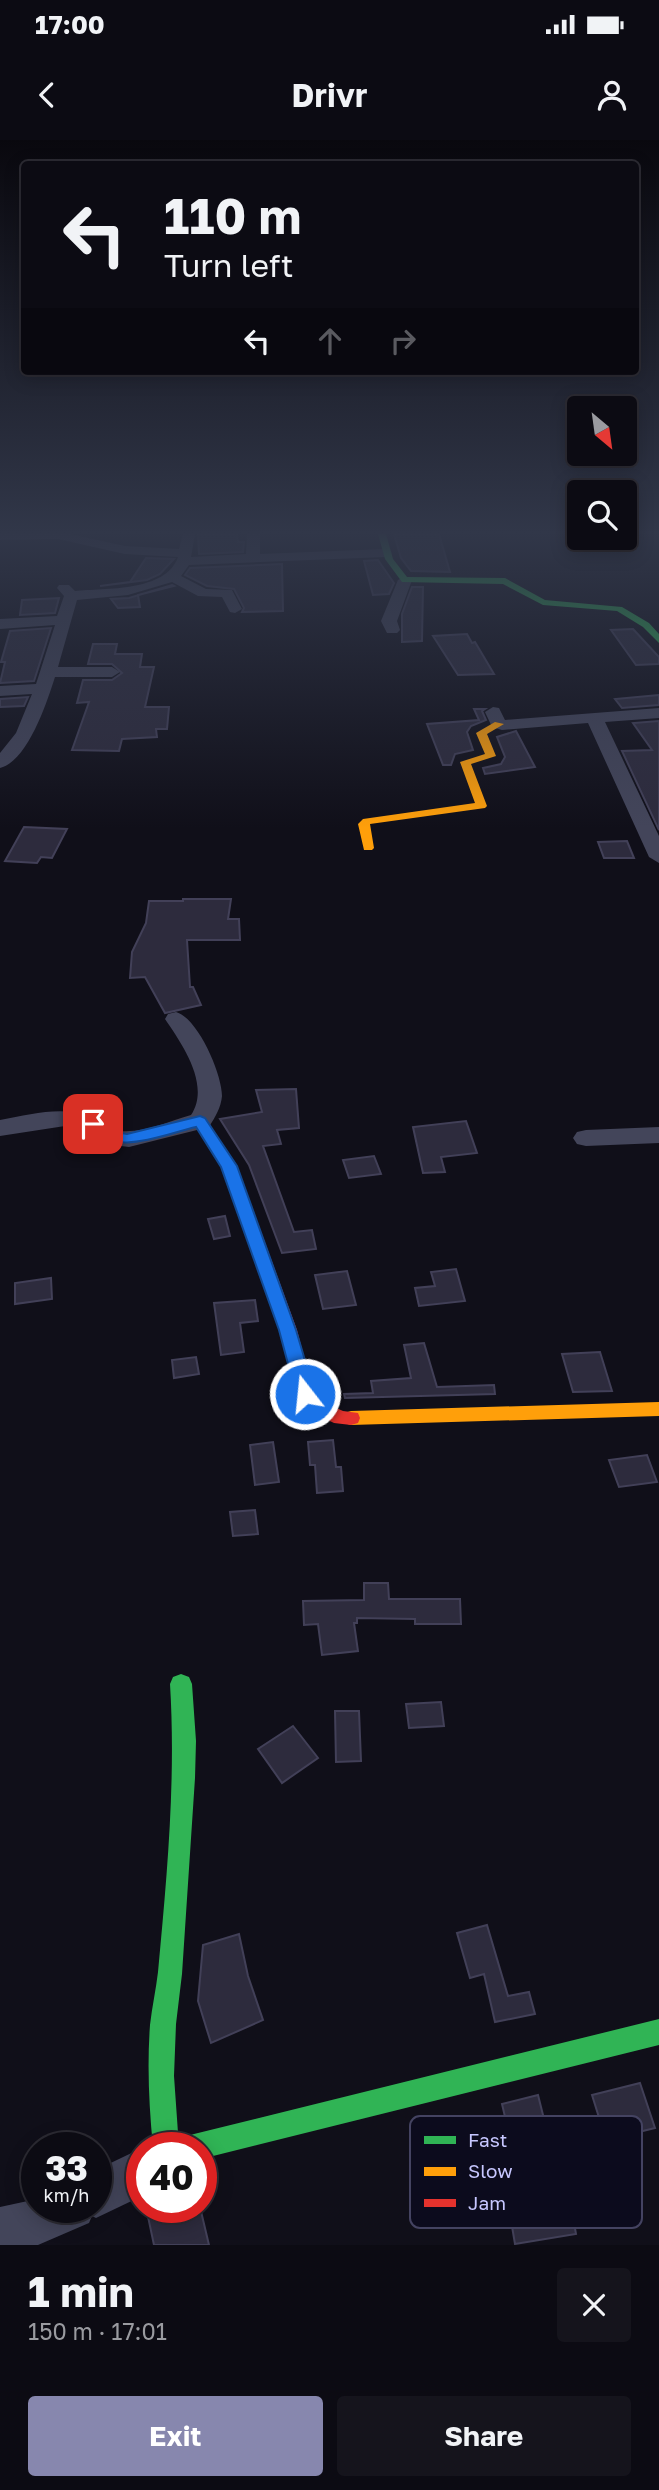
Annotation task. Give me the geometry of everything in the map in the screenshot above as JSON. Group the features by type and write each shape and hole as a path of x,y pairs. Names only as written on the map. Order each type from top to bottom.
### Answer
{"street":[{"path":"0,763 19,747 59,632"},
{"path":"47,672 112,672"},
{"path":"0,691 41,689"},
{"path":"368,848 365,824 367,821 481,806 465,762 491,756 481,733 496,718 594,718 659,713"},
{"path":"594,718 659,858"},
{"path":"0,1128 59,1117 93,1124 106,1136 127,1139 200,1121 209,1106 206,1076 198,1049 176,1019"},
{"path":"200,1121 229,1166 288,1330 305,1394 319,1408 341,1418 659,1409"},
{"path":"586,1138 659,1135"},
{"path":"165,2132 161,2076 184,1778 185,1741 181,1684"},
{"path":"217,2141 659,2032"}],"building":[{"path":"10,632 50,632 34,681 0,683 5,662 1,662"},
{"path":"402,632 422,632 422,641 402,642"},
{"path":"613,632 636,632 659,657 659,664 636,665"},
{"path":"467,634 472,643 475,642 494,674 458,675 433,636"},
{"path":"93,644 117,644 115,654 142,654 140,667 154,667 145,707 169,707 167,729 156,729 157,737 122,739 119,751 72,750 89,702 77,703 83,680 112,680 122,673 112,664 88,664"},
{"path":"659,695 659,705 622,708 615,699"},
{"path":"28,697 24,706 0,707 0,699"},
{"path":"474,709 485,709 482,711 486,720 471,726 467,732 473,750 455,754 451,765 443,765 427,724 479,720"},
{"path":"659,721 659,830 622,751 652,750 633,723"},
{"path":"516,731 535,767 485,774 483,768 501,764 505,757 497,737"},
{"path":"24,827 67,829 52,858 41,857 37,863 5,861"},
{"path":"627,841 634,858 604,858 598,842"},
{"path":"231,899 228,919 239,919 240,940 187,940 190,987 193,987 201,1005 165,1013 145,977 130,978 132,952 146,923 149,901"},
{"path":"296,1089 299,1128 277,1130 281,1144 263,1146 294,1232 312,1230 316,1249 282,1253 249,1165 220,1119 262,1112 256,1090"},
{"path":"466,1121 477,1153 441,1157 445,1172 423,1173 413,1127"},
{"path":"374,1156 381,1174 349,1178 343,1160"},
{"path":"225,1216 230,1236 214,1239 208,1219"},
{"path":"456,1269 465,1301 419,1306 415,1288 435,1286 431,1272"},
{"path":"347,1271 356,1305 323,1309 315,1275"},
{"path":"51,1278 52,1299 15,1304 15,1283"},
{"path":"255,1300 258,1321 240,1323 244,1352 221,1355 214,1303"},
{"path":"424,1343 437,1387 494,1385 495,1394 345,1398 344,1394 373,1393 371,1381 411,1378 404,1345"},
{"path":"600,1352 612,1391 573,1392 562,1354"},
{"path":"196,1357 199,1374 174,1378 172,1360"},
{"path":"333,1440 336,1467 341,1467 343,1491 317,1493 315,1465 310,1465 308,1442"},
{"path":"273,1442 279,1482 255,1485 250,1445"},
{"path":"647,1455 657,1482 619,1487 609,1460"},
{"path":"255,1510 258,1534 233,1536 230,1512"},
{"path":"364,1583 388,1583 389,1599 460,1599 461,1624 415,1624 415,1619 357,1618 357,1623 354,1623 358,1651 322,1655 318,1624 304,1625 303,1601 364,1600"},
{"path":"441,1702 444,1726 409,1728 406,1704"},
{"path":"335,1711 359,1711 361,1761 336,1762"},
{"path":"293,1726 318,1758 282,1783 258,1749"},
{"path":"487,1925 508,1996 529,1992 535,2014 495,2022 484,1974 470,1978 457,1933"},
{"path":"239,1934 248,1976 263,2020 211,2043 198,2001 203,1945"},
{"path":"640,2083 655,2128 642,2131 642,2116 599,2116 592,2095"},
{"path":"538,2095 543,2116 505,2116 502,2104"},
{"path":"149,2223 204,2223 209,2245 154,2245"},
{"path":"512,2228 575,2228 576,2234 515,2244"}],"traffic: fast":[{"path":"652,632 659,640"},
{"path":"165,2132 161,2076 163,2024 170,1974 184,1778 185,1741 181,1684"},
{"path":"217,2141 659,2032"}],"traffic: slow":[{"path":"368,848 364,824 367,821 481,806 465,762 491,756 481,733 499,724"},
{"path":"351,1418 659,1409"}],"traffic: jam":[{"path":"200,1121 229,1166 288,1330 305,1394 319,1408 341,1418 351,1418"}],"route":[{"path":"93,1124 106,1136 127,1139 200,1121 229,1166 288,1330 305,1394"}]}
